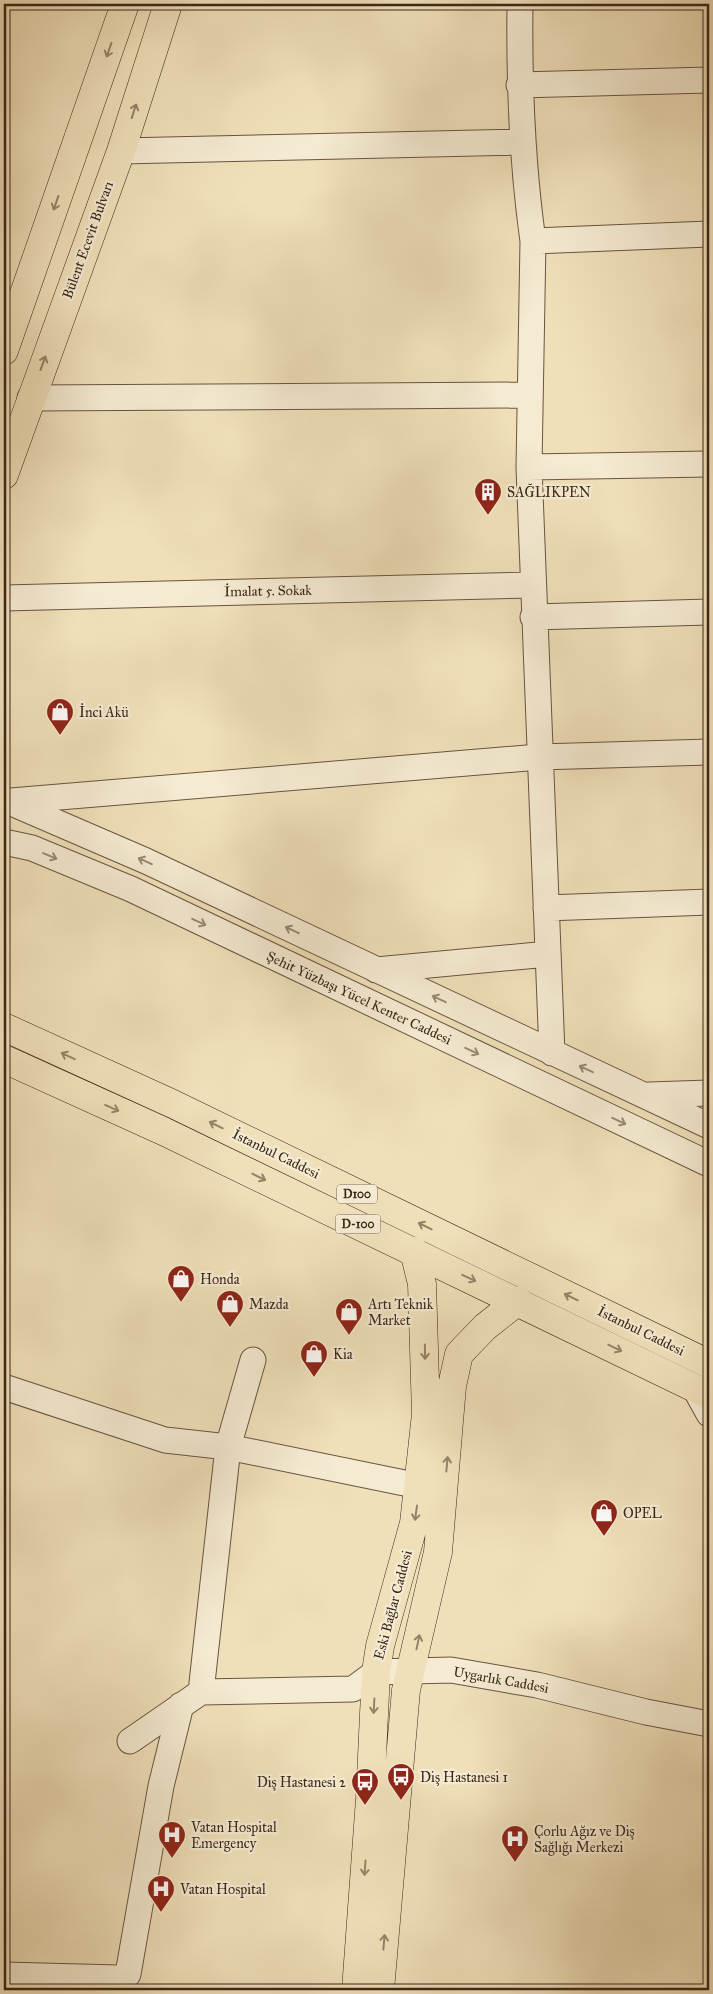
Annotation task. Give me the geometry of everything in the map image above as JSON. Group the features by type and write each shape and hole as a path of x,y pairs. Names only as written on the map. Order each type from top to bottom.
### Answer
{"main road":[{"path":"4,351 125,4"},
{"name":"Bülent Ecevit Bulvarı","path":"4,475 30,398 121,151 168,4"},
{"name":"İstanbul Caddesi","path":"4,1027 174,1104 709,1364"},
{"name":"İstanbul Caddesi","path":"4,1059 163,1131 702,1391"},
{"name":"Eski Bağlar Caddesi","path":"356,1990 370,1799 376,1672 380,1646 414,1523 426,1414 422,1284 414,1251"},
{"path":"380,1990 406,1690 412,1671 438,1552 452,1386 459,1354 485,1327 518,1301"}],"street":[{"path":"520,4 520,84 523,142 533,241 529,467 533,617 552,1053"},
{"path":"520,84 709,80"},
{"path":"121,151 523,142"},
{"path":"533,241 709,234"},
{"path":"30,398 529,395"},
{"path":"529,467 709,464"},
{"name":"İmalat 5. Sokak","path":"4,598 532,585"},
{"path":"533,617 709,612"},
{"path":"5,801 539,757 709,752"},
{"path":"5,801 146,861 709,1126"},
{"name":"Şehit Yüzbaşı Yücel Kenter Caddesi","path":"4,842 32,848 131,889 709,1164"},
{"path":"546,908 709,902"},
{"path":"376,970 548,954"},
{"path":"644,1096 709,1093"},
{"path":"4,1975 119,1978 128,1974 161,1786 191,1699 228,1447 253,1360"},
{"path":"4,1387 165,1440 228,1447 419,1486"},
{"path":"702,1391 709,1414"},
{"name":"Uygarlık Caddesi","path":"376,1672 451,1670 537,1685 646,1712 709,1724"},
{"path":"130,1740 191,1699 353,1689 376,1672"}],"place":[{"name":"SAĞLIKPEN","path":"488,516"},
{"name":"İnci Akü","path":"60,736"},
{"name":"Honda","path":"181,1303"},
{"name":"Mazda","path":"230,1328"},
{"name":"Artı Teknik Market","path":"349,1336"},
{"name":"Kia","path":"314,1378"},
{"name":"OPEL","path":"604,1537"},
{"name":"Diş Hastanesi 1","path":"401,1801"},
{"name":"Diş Hastanesi 2","path":"365,1806"},
{"name":"Vatan Hospital Emergency","path":"172,1859"},
{"name":"Çorlu Ağız ve Diş Sağlığı Merkezi","path":"515,1863"},
{"name":"Vatan Hospital","path":"161,1913"}]}
